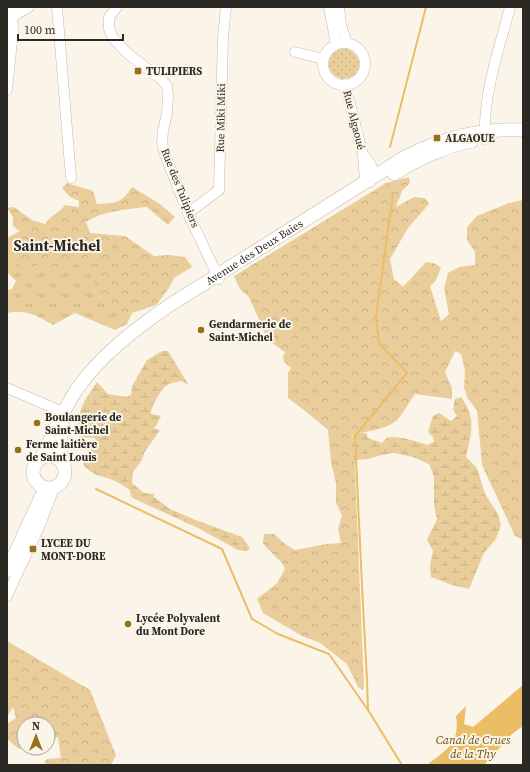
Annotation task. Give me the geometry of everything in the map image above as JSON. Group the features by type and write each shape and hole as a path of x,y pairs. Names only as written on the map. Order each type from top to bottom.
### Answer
{"main road":[{"name":"Avenue des Deux Baies","path":"523,130 451,138 428,145 369,179 218,277 148,327 119,351 95,376 79,396 62,428 59,445 65,469 64,478 58,486 46,487 34,479 33,469 38,460 42,457 64,412 86,377 114,347 170,305 218,277 334,211 408,165 485,135 523,136"},
{"path":"42,457 52,456 63,464"},
{"name":"Avenue des Deux Baies","path":"8,569 46,487"}],"street":[{"path":"7,90 13,32 12,12 29,7"},
{"path":"57,7 71,178"},
{"name":"Rue des Tulipiers","path":"117,7 109,17 109,29 112,38 127,53 162,80 167,86 167,113 162,143 168,163 188,213 218,277"},
{"name":"Rue Miki Miki","path":"188,213 219,190 223,21 226,7"},
{"path":"329,7 336,44"},
{"path":"339,7 341,25 347,43"},
{"path":"485,135 488,90 510,7"},
{"path":"347,43 353,45 362,54 364,63 362,74 352,83 338,84 327,77 324,71 323,59 330,48 336,44 347,43"},
{"path":"295,52 323,59"},
{"name":"Rue Algaoué","path":"345,84 366,158 374,170 369,179"},
{"name":"Rue Algaoué","path":"366,158 392,165"},
{"path":"334,211 339,204 369,184 369,179"},
{"path":"7,388 64,412"},
{"path":"7,596 40,525 46,487"}],"green space":[{"path":"344,49 354,54 359,64 354,74 344,79 334,74 329,64 334,54"},
{"path":"409,177 410,183 402,191 396,207 414,197 425,198 429,204 408,228 390,259 394,279 403,287 426,262 434,263 441,268 436,280 430,286 441,321 449,314 444,288 448,273 459,267 475,265 475,252 467,240 467,227 477,216 509,203 523,200 523,540 515,536 482,465 477,410 468,399 464,388 465,371 461,354 455,351 445,372 452,388 452,399 415,394 397,420 387,426 375,430 352,434 354,444 363,690 358,687 347,664 320,643 302,636 263,613 257,599 277,583 285,569 282,563 263,544 264,534 274,534 285,544 295,550 326,544 341,543 338,529 342,516 336,503 336,483 331,462 328,430 288,398 288,373 291,368 284,362 283,355 286,353 268,340 249,297 240,289 234,276 386,183"},
{"path":"67,183 93,191 97,204 117,202 128,193 132,187 160,204 175,217 168,225 147,207 107,213 86,222 90,233 125,236 154,256 170,255 185,257 192,267 174,278 169,288 156,305 132,313 117,311 101,300 94,289 94,277 84,268 73,262 65,259 55,269 44,267 40,263 31,269 17,266 7,259 7,238 20,231 13,226 13,217 7,208 14,207 32,220 45,224 65,205 79,207 79,201 70,197 62,188"},
{"path":"7,259 17,266 60,259 69,259 77,263 94,277 94,289 101,300 117,311 132,313 127,324 115,330 75,313 53,325 31,314 20,312 7,313 7,290 12,289 16,281 7,272"},
{"path":"162,351 168,351 188,384 181,381 169,384 156,399 151,414 161,416 156,426 153,428 160,430 133,472 132,483 144,493 154,494 154,497 170,509 242,537 250,548 247,551 238,550 198,528 131,497 130,490 113,480 88,470 83,464 86,455 98,446 95,438 79,437 78,417 85,400 97,382 108,394 126,397 131,395 132,386 147,360"},
{"path":"461,397 466,405 471,419 471,433 466,457 477,468 485,494 498,514 501,525 496,539 484,553 469,589 452,585 431,577 430,566 433,551 427,540 437,519 434,506 434,477 429,464 413,457 394,453 368,459 354,460 352,433 366,433 368,438 382,443 387,438 396,437 427,445 434,442 433,437 428,432 433,416 439,413 451,421 457,416 453,410 455,399"},
{"path":"7,641 90,690 116,755 111,765 47,765 44,762 47,759 61,758 58,737 56,738 56,716 16,716 16,718 13,707 7,717"},
{"path":"16,718 16,746 7,739 7,724"}],"water":[{"name":"Canal de Crues de la Thy","path":"523,685 523,726 512,734 484,765 427,765 441,755 454,740 457,725 456,716 466,706 464,724 473,727"}],"waterway":[{"path":"390,147 426,7"},
{"path":"393,194 376,317 379,343 407,373 355,436 368,710 402,765"},
{"path":"96,489 222,549 252,619 278,634 329,654 368,710"}],"place":[{"name":"TULIPIERS","path":"138,71"},
{"name":"ALGAOUE","path":"437,138"},
{"name":"Gendarmerie de Saint-Michel","path":"201,330"},
{"name":"Boulangerie de Saint-Michel","path":"37,423"},
{"name":"Ferme laitière de Saint Louis","path":"18,450"},
{"name":"LYCEE DU MONT-DORE","path":"33,549"},
{"name":"Lycée Polyvalent du Mont Dore","path":"128,624"}],"district":[{"name":"Saint-Michel","path":"57,245"}]}
